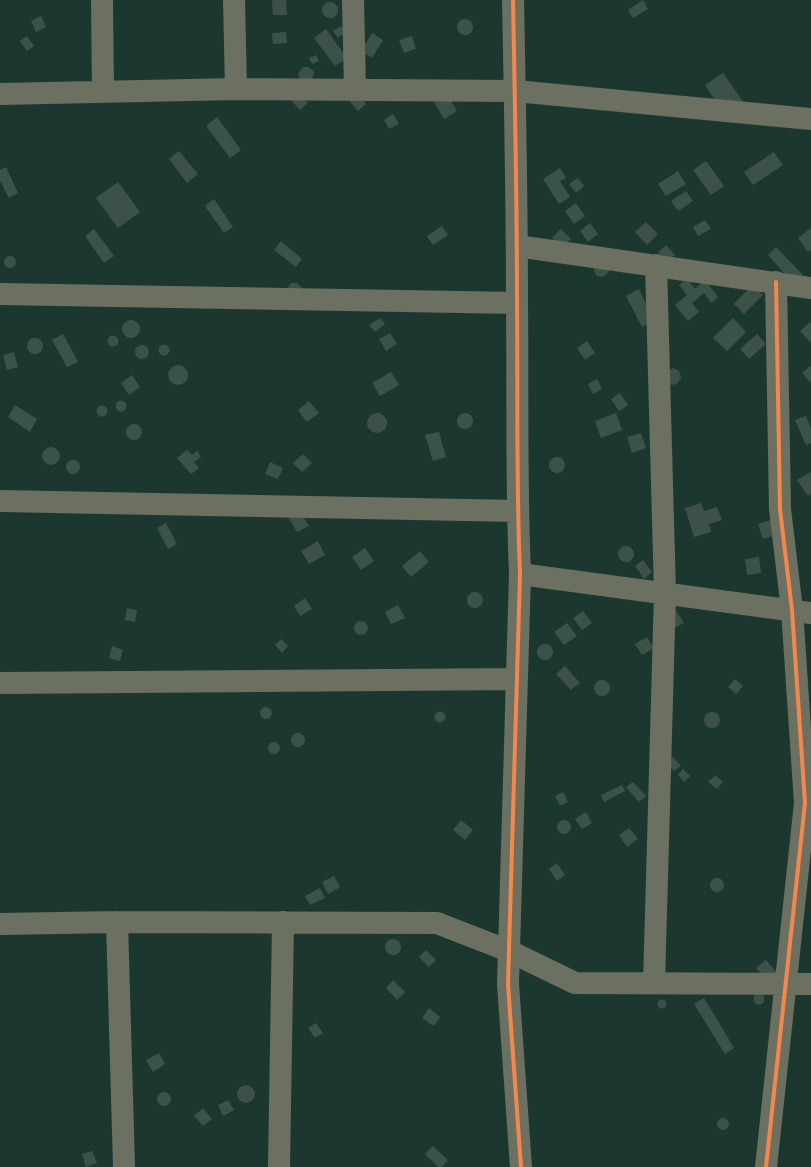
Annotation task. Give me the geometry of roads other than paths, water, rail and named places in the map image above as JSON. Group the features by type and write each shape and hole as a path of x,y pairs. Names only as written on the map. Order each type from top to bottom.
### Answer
{"street":[{"path":"102,0 102,92"},
{"path":"234,0 236,89"},
{"path":"353,0 355,90"},
{"path":"512,0 517,246 517,512 520,574 508,984 521,1167"},
{"path":"0,94 236,89 515,91 811,119"},
{"path":"517,246 811,288"},
{"path":"654,983 665,593 656,265"},
{"path":"766,1167 805,803 802,611 780,509 776,282"},
{"path":"0,294 517,303"},
{"path":"0,501 517,512"},
{"path":"520,574 802,611"},
{"path":"0,683 517,679"},
{"path":"0,924 117,922 437,923 509,951 575,983 811,984"},
{"path":"117,922 124,1167"},
{"path":"279,1167 283,922"}]}
